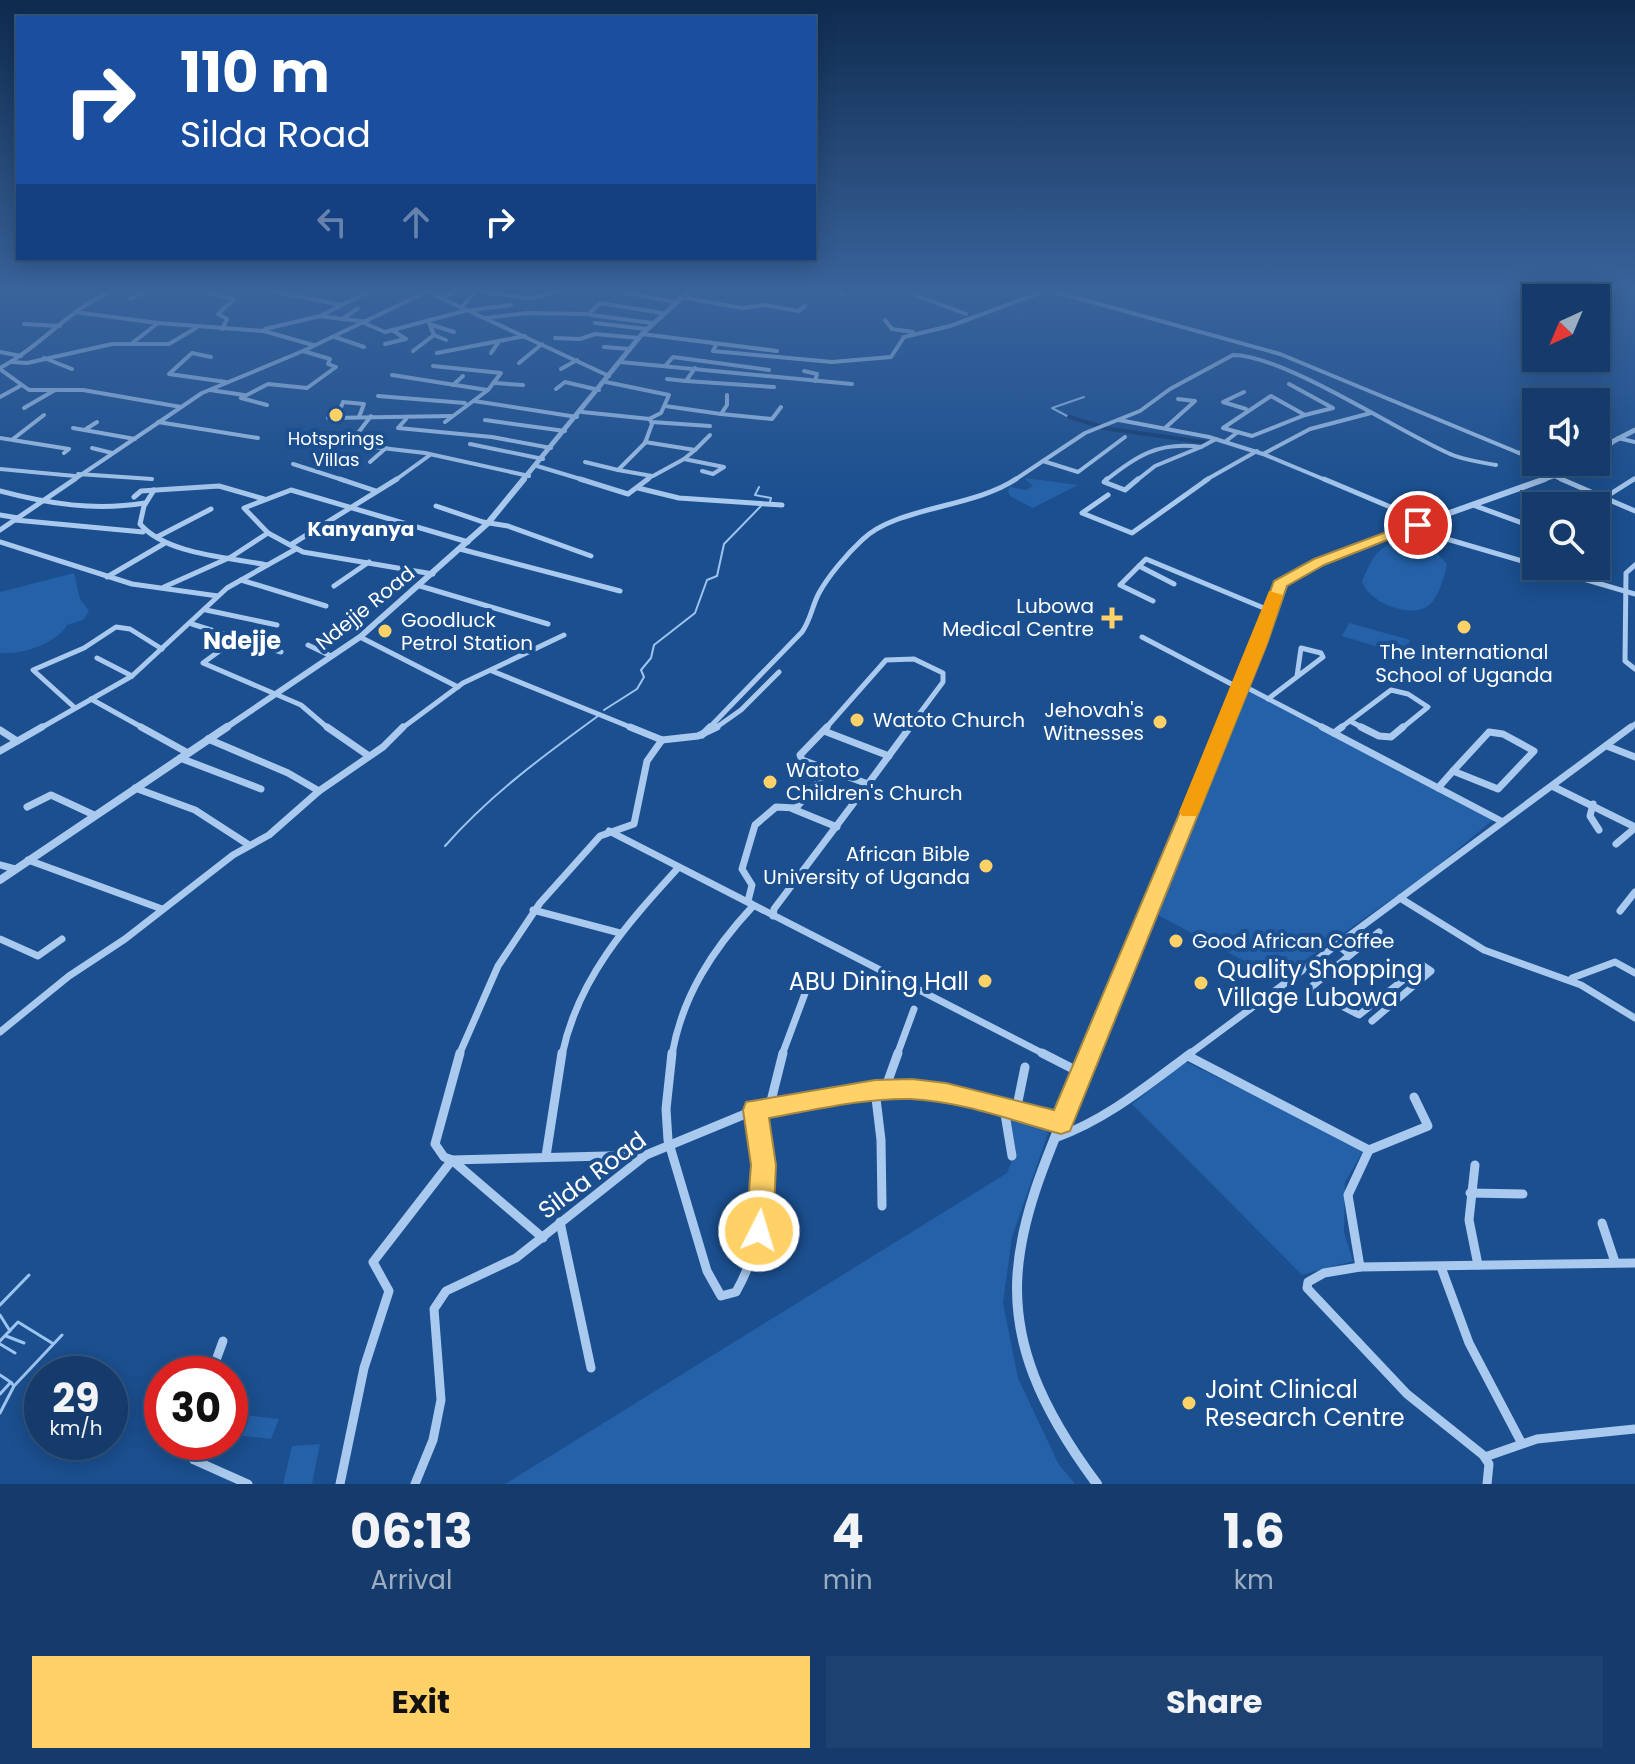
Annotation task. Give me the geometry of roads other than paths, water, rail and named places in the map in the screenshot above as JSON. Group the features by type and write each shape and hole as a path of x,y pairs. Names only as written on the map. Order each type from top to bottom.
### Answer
{"street":[{"path":"33,361 12,362 1,367 20,386 29,390 117,394 181,407"},
{"path":"52,361 72,369"},
{"path":"183,361 169,374 226,382"},
{"path":"0,530 39,500 208,390 278,361"},
{"path":"267,405 241,398 268,384 307,388 336,367 328,364 330,361"},
{"path":"561,369 575,361"},
{"path":"579,361 607,379 670,396 651,420 645,442 618,470"},
{"path":"666,365 669,361"},
{"path":"704,361 769,370"},
{"path":"844,361 866,361"},
{"path":"702,735 802,632 813,616 818,594 863,538 887,524 997,492 1085,433 1118,420 1224,361"},
{"path":"1264,361 1451,455 1496,465"},
{"path":"1298,361 1522,454"},
{"path":"620,362 852,384"},
{"name":"Ndejje Road","path":"0,880 360,637 488,523 620,362"},
{"path":"433,366 501,372 495,383 474,401"},
{"path":"686,381 695,368"},
{"path":"804,371 815,372 815,381"},
{"path":"392,375 488,390"},
{"path":"453,385 463,376"},
{"path":"667,379 774,387"},
{"path":"556,389 565,382 599,390"},
{"path":"495,383 523,385"},
{"path":"1289,384 1333,408 1305,415 1252,436 1223,428 1246,409 1271,396 1305,415"},
{"path":"0,397 20,386"},
{"path":"24,408 58,389"},
{"path":"208,390 245,396"},
{"path":"1244,392 1223,402 1246,409"},
{"path":"721,414 727,405 727,395"},
{"path":"378,396 465,403 474,401 710,426"},
{"path":"1165,428 1195,401 1178,399"},
{"path":"337,418 342,402 363,404 359,417"},
{"path":"445,422 465,403"},
{"path":"665,406 772,419 781,407"},
{"path":"1108,495 1082,513 1132,533 1196,486 1260,452 1310,429 1371,413"},
{"path":"13,439 44,415"},
{"path":"351,442 371,416"},
{"path":"328,418 451,416"},
{"path":"406,419 398,428 492,437 551,448"},
{"path":"485,420 566,431"},
{"path":"1118,420 1226,441 1260,452 1426,522"},
{"path":"86,429 97,422"},
{"path":"158,422 258,438"},
{"path":"73,428 135,439"},
{"path":"1610,446 1618,438 1635,430"},
{"path":"1226,441 1238,432"},
{"path":"537,466 630,494 653,476 684,459 710,435"},
{"path":"1043,461 1078,472 1125,437"},
{"path":"0,438 69,449 64,453"},
{"path":"1618,438 1635,442"},
{"path":"1201,447 1165,443 1143,451 1104,482 1125,490 1155,466 1201,447 1216,439"},
{"path":"322,441 351,442 430,454 529,476"},
{"path":"645,442 682,445 695,450"},
{"path":"470,444 543,459"},
{"path":"92,448 112,453"},
{"path":"370,462 386,448"},
{"path":"0,751 132,676 192,624 218,596 430,454"},
{"path":"684,459 724,467 713,474 702,471"},
{"path":"585,462 653,476"},
{"path":"293,464 376,491"},
{"path":"0,469 152,479"},
{"path":"1097,1484 1080,1462 1039,1391 1026,1353 1016,1300 1017,1256 1026,1215 1055,1138 1271,611 1276,590 1289,576 1409,528 1559,476"},
{"path":"1556,477 1589,492"},
{"path":"1610,494 1635,479"},
{"path":"134,497 139,491 224,487 264,499"},
{"path":"638,488 679,498 782,505"},
{"path":"145,533 140,524 145,503 154,490"},
{"path":"433,574 294,547 268,533 244,508 289,490 468,542"},
{"path":"0,491 39,500 107,507 145,503"},
{"path":"1610,501 1635,511"},
{"path":"1473,505 1522,523"},
{"path":"436,506 488,523 508,526 533,538 591,556"},
{"path":"157,537 211,509"},
{"path":"0,515 145,533 165,543 267,565"},
{"path":"1409,528 1494,556 1635,594"},
{"path":"164,587 231,557 268,533"},
{"path":"0,542 107,577 218,596"},
{"path":"107,577 165,543"},
{"path":"460,549 620,591"},
{"path":"1153,601 1120,585 1151,559 1271,611"},
{"path":"334,586 369,562"},
{"path":"1635,565 1626,573 1625,592 1625,661 1635,669"},
{"path":"1139,566 1174,584"},
{"path":"241,580 326,606"},
{"path":"420,586 548,624"},
{"path":"206,610 277,625"},
{"path":"192,624 281,652"},
{"path":"74,707 33,670 86,647 116,627 130,629 162,649"},
{"path":"0,1032 69,976 249,845 269,835 319,791 458,687 564,635"},
{"path":"360,637 458,687"},
{"path":"1142,637 1501,821"},
{"path":"237,638 203,663 310,711 336,735 369,756"},
{"path":"308,645 331,656"},
{"path":"1268,699 1323,657 1321,653 1301,648 1297,676"},
{"path":"97,658 132,676"},
{"path":"773,916 774,909 837,827 946,678 914,659 893,658 882,663 871,681 800,758 868,784"},
{"path":"492,671 655,734 662,740"},
{"path":"543,1238 452,1160 444,1157 435,1144 465,1034 491,978 533,910 591,844 608,830 630,826 638,819 643,775 653,749 662,740 702,735 731,721 779,672"},
{"path":"1334,733 1391,690 1427,704 1427,708 1391,737 1379,736 1350,721"},
{"path":"91,699 188,753"},
{"path":"1055,1138 1110,1110 1188,1056 1635,724"},
{"path":"0,730 17,741"},
{"path":"824,731 889,756"},
{"path":"1438,788 1452,771 1489,732 1503,734 1534,751 1498,789 1452,771"},
{"path":"1625,732 1635,736"},
{"path":"208,739 319,791"},
{"path":"1607,746 1635,757"},
{"path":"180,758 261,789"},
{"path":"793,809 829,770"},
{"path":"1552,786 1593,804 1635,828 1616,844"},
{"path":"135,788 180,804 233,831 249,845"},
{"path":"27,807 51,795 94,815"},
{"path":"1593,804 1590,816 1599,830"},
{"path":"753,906 748,901 752,885 742,869 748,834 772,809 779,806 793,809 837,827"},
{"path":"608,830 1083,1074"},
{"path":"28,860 162,909"},
{"path":"0,865 15,869"},
{"path":"546,1156 569,1025 592,973 620,933 678,868"},
{"path":"1620,911 1635,892"},
{"path":"1400,898 1434,915 1487,952 1568,978 1619,1005 1635,1018"},
{"path":"753,906 706,960 684,1007 667,1076 668,1144 701,1241 712,1288 721,1296 729,1296 742,1283 753,1257 762,1215 762,1140 755,1110"},
{"path":"533,910 620,933"},
{"path":"1372,1021 1431,971 1422,965 1359,1015 1309,989 1379,932"},
{"path":"0,939 38,956 62,939"},
{"path":"1338,945 1350,955"},
{"path":"1568,978 1586,976 1615,962 1635,973"},
{"path":"770,1105 781,1058 810,980"},
{"path":"882,1206 880,1090 914,1009"},
{"path":"0,1020 9,1025"},
{"path":"1188,1056 1369,1150 1428,1126 1414,1097"},
{"path":"1016,1111 1025,1067"},
{"name":"Silda Road","path":"415,1484 433,1440 441,1400 436,1303 446,1291 490,1273 543,1238 646,1155 770,1105 880,1090 946,1093 1061,1123"},
{"path":"1004,1108 1012,1156"},
{"path":"1360,1267 1348,1195 1353,1179 1370,1154 1369,1150"},
{"path":"340,1484 364,1368 389,1291 373,1262 452,1160 646,1155"},
{"path":"1475,1165 1469,1220 1478,1265"},
{"path":"1470,1193 1523,1194"},
{"path":"560,1222 591,1368"},
{"path":"1602,1223 1615,1262"},
{"path":"1487,1484 1489,1464 1485,1457 1401,1387 1307,1288 1310,1279 1324,1273 1360,1267 1635,1263"},
{"path":"1441,1267 1469,1343 1521,1442"},
{"path":"218,1356 223,1341"},
{"path":"1485,1457 1495,1449 1521,1442 1635,1429"},
{"path":"194,1460 248,1484"}],"waterway":[{"path":"1069,417 1052,408 1084,397"},
{"path":"1069,417 1099,426"},
{"path":"1103,428 1210,443"},
{"path":"759,487 755,495 771,498 770,502"},
{"path":"604,710 637,689 644,677 641,670 651,658 654,645 695,613 707,580 717,576 724,544 761,506"},
{"path":"445,846 499,793 598,716"},
{"path":"0,1305 29,1275"},
{"path":"0,1315 10,1331"},
{"path":"10,1331 18,1322 52,1343"},
{"path":"0,1341 10,1331"},
{"path":"0,1413 14,1386 62,1335"},
{"path":"6,1336 24,1343"},
{"path":"0,1344 15,1353"},
{"path":"0,1375 9,1381"},
{"path":"0,1394 11,1382 13,1385"}],"place":[{"name":"Hotsprings Villas","path":"336,415"},
{"name":"Lubowa Medical Centre","path":"1112,618"},
{"name":"The International School of Uganda","path":"1464,627"},
{"name":"Goodluck Petrol Station","path":"385,631"},
{"name":"Watoto Church","path":"857,720"},
{"name":"Jehovah's Witnesses","path":"1160,722"},
{"name":"Watoto Children's Church","path":"770,782"},
{"name":"African Bible University of Uganda","path":"986,866"},
{"name":"Good African Coffee","path":"1176,941"},
{"name":"ABU Dining Hall","path":"985,981"},
{"name":"Quality Shopping Village Lubowa","path":"1201,983"},
{"name":"Joint Clinical Research Centre","path":"1189,1403"}],"district":[{"name":"Kanyanya","path":"361,529"},
{"name":"Ndejje","path":"242,640"}]}
